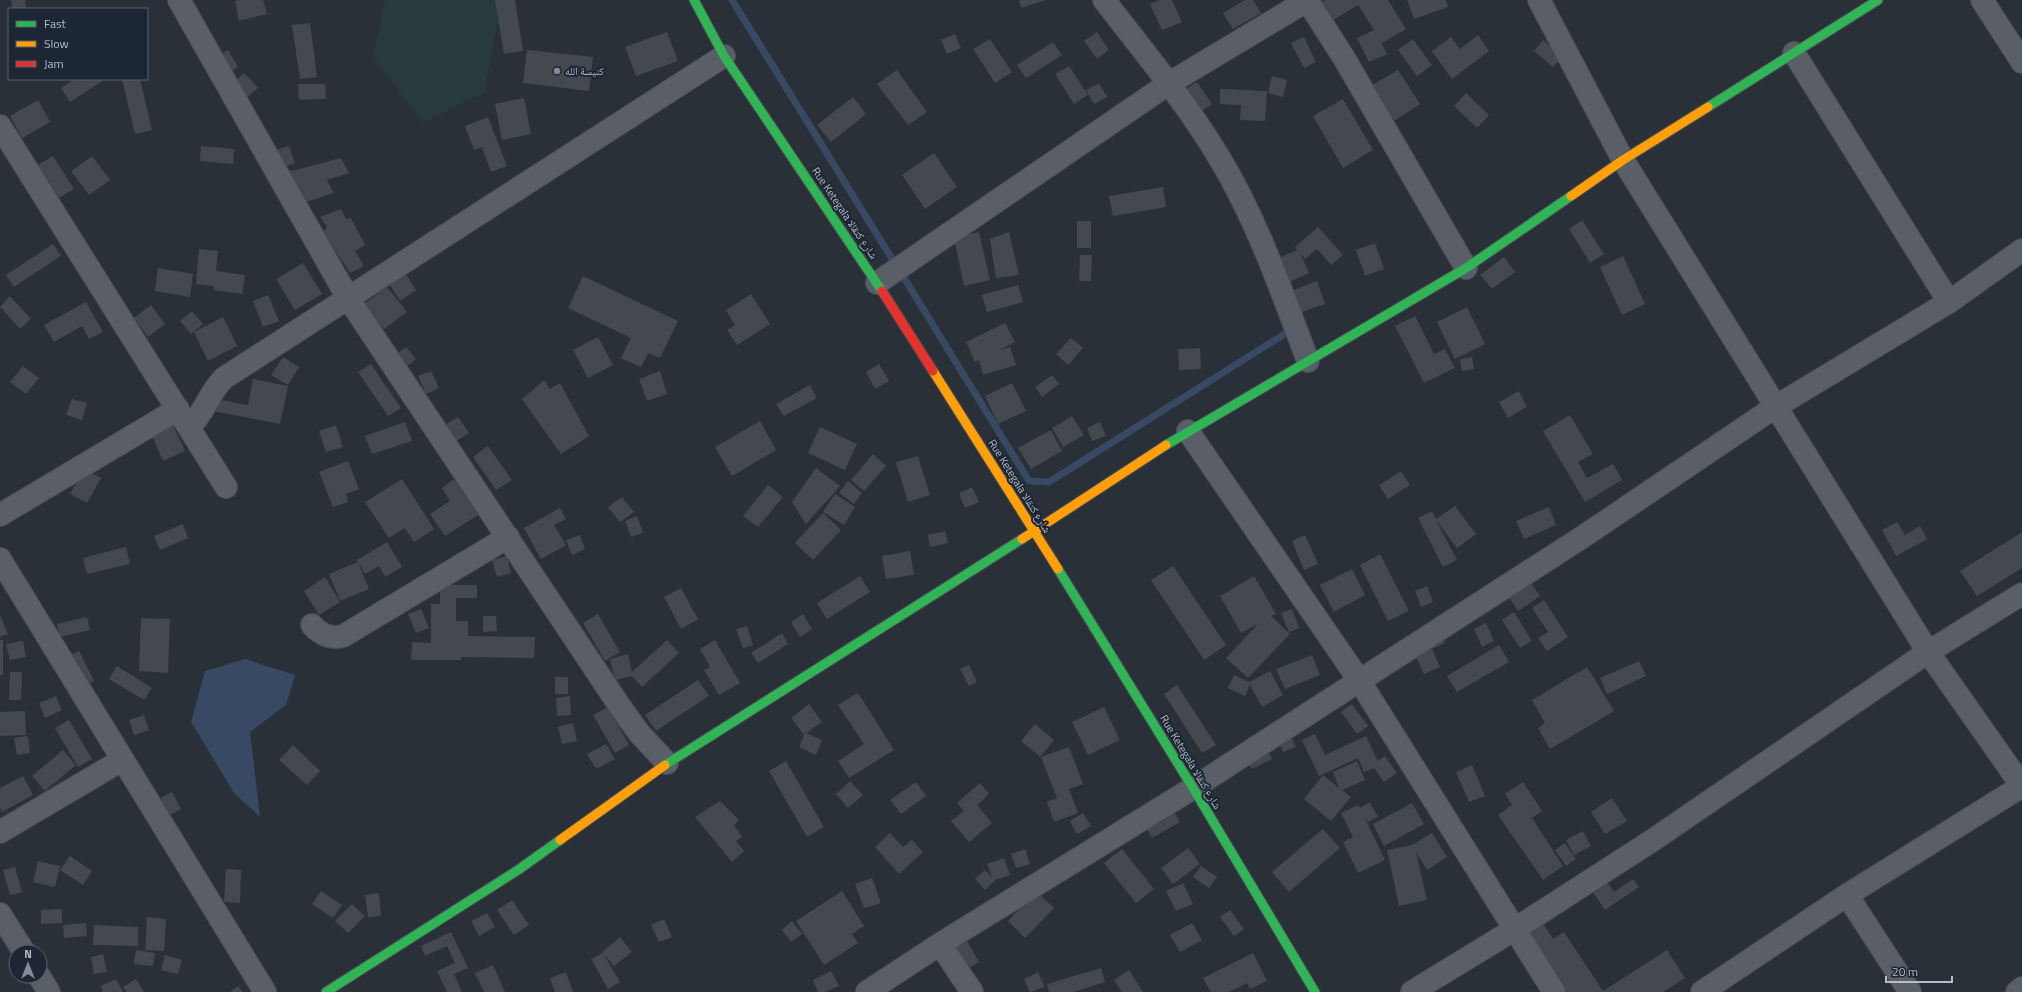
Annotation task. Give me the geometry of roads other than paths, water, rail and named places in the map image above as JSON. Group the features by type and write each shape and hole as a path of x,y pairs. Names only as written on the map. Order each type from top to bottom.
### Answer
{"street":[{"path":"179,0 348,298 621,708 639,733 666,763"},
{"name":"Rue Ketegala شارع كتقالا","path":"694,0 724,56 877,283 1034,531 1193,788 1315,992"},
{"path":"1104,0 1180,98 1220,159 1250,215 1308,361"},
{"path":"877,283 1168,84 1308,0 1344,58 1466,268"},
{"path":"1539,0 1624,160 1775,407 1928,652 2022,786 1847,895 1702,992"},
{"path":"326,992 518,870 666,763 1034,531 1188,431 1466,268 1624,160 1877,0"},
{"path":"1982,0 2022,62"},
{"path":"1794,53 1950,302"},
{"path":"0,515 184,418 199,418 210,395 224,378 724,56"},
{"path":"0,126 226,487"},
{"path":"867,992 940,944 1193,788 1584,536 1775,407 1950,302 2022,250"},
{"path":"1188,431 1359,680 1554,992"},
{"path":"312,625 323,635 330,637 343,636 508,537"},
{"path":"0,559 265,992"},
{"path":"1412,992 1515,929 1653,840 1928,652 2022,594"},
{"path":"0,832 122,760"},
{"path":"1847,895 1910,992"},
{"path":"0,914 19,944"},
{"path":"940,944 972,992"},
{"path":"2017,992 2022,988"}],"water":[{"path":"245,659 295,675 286,705 250,732 260,817 234,793 191,722 205,671"}],"waterway":[{"path":"732,0 894,262"},
{"path":"901,273 1029,481 1049,482 1283,335"}],"place":[{"name":"كنيسة الله","path":"557,71"}]}
